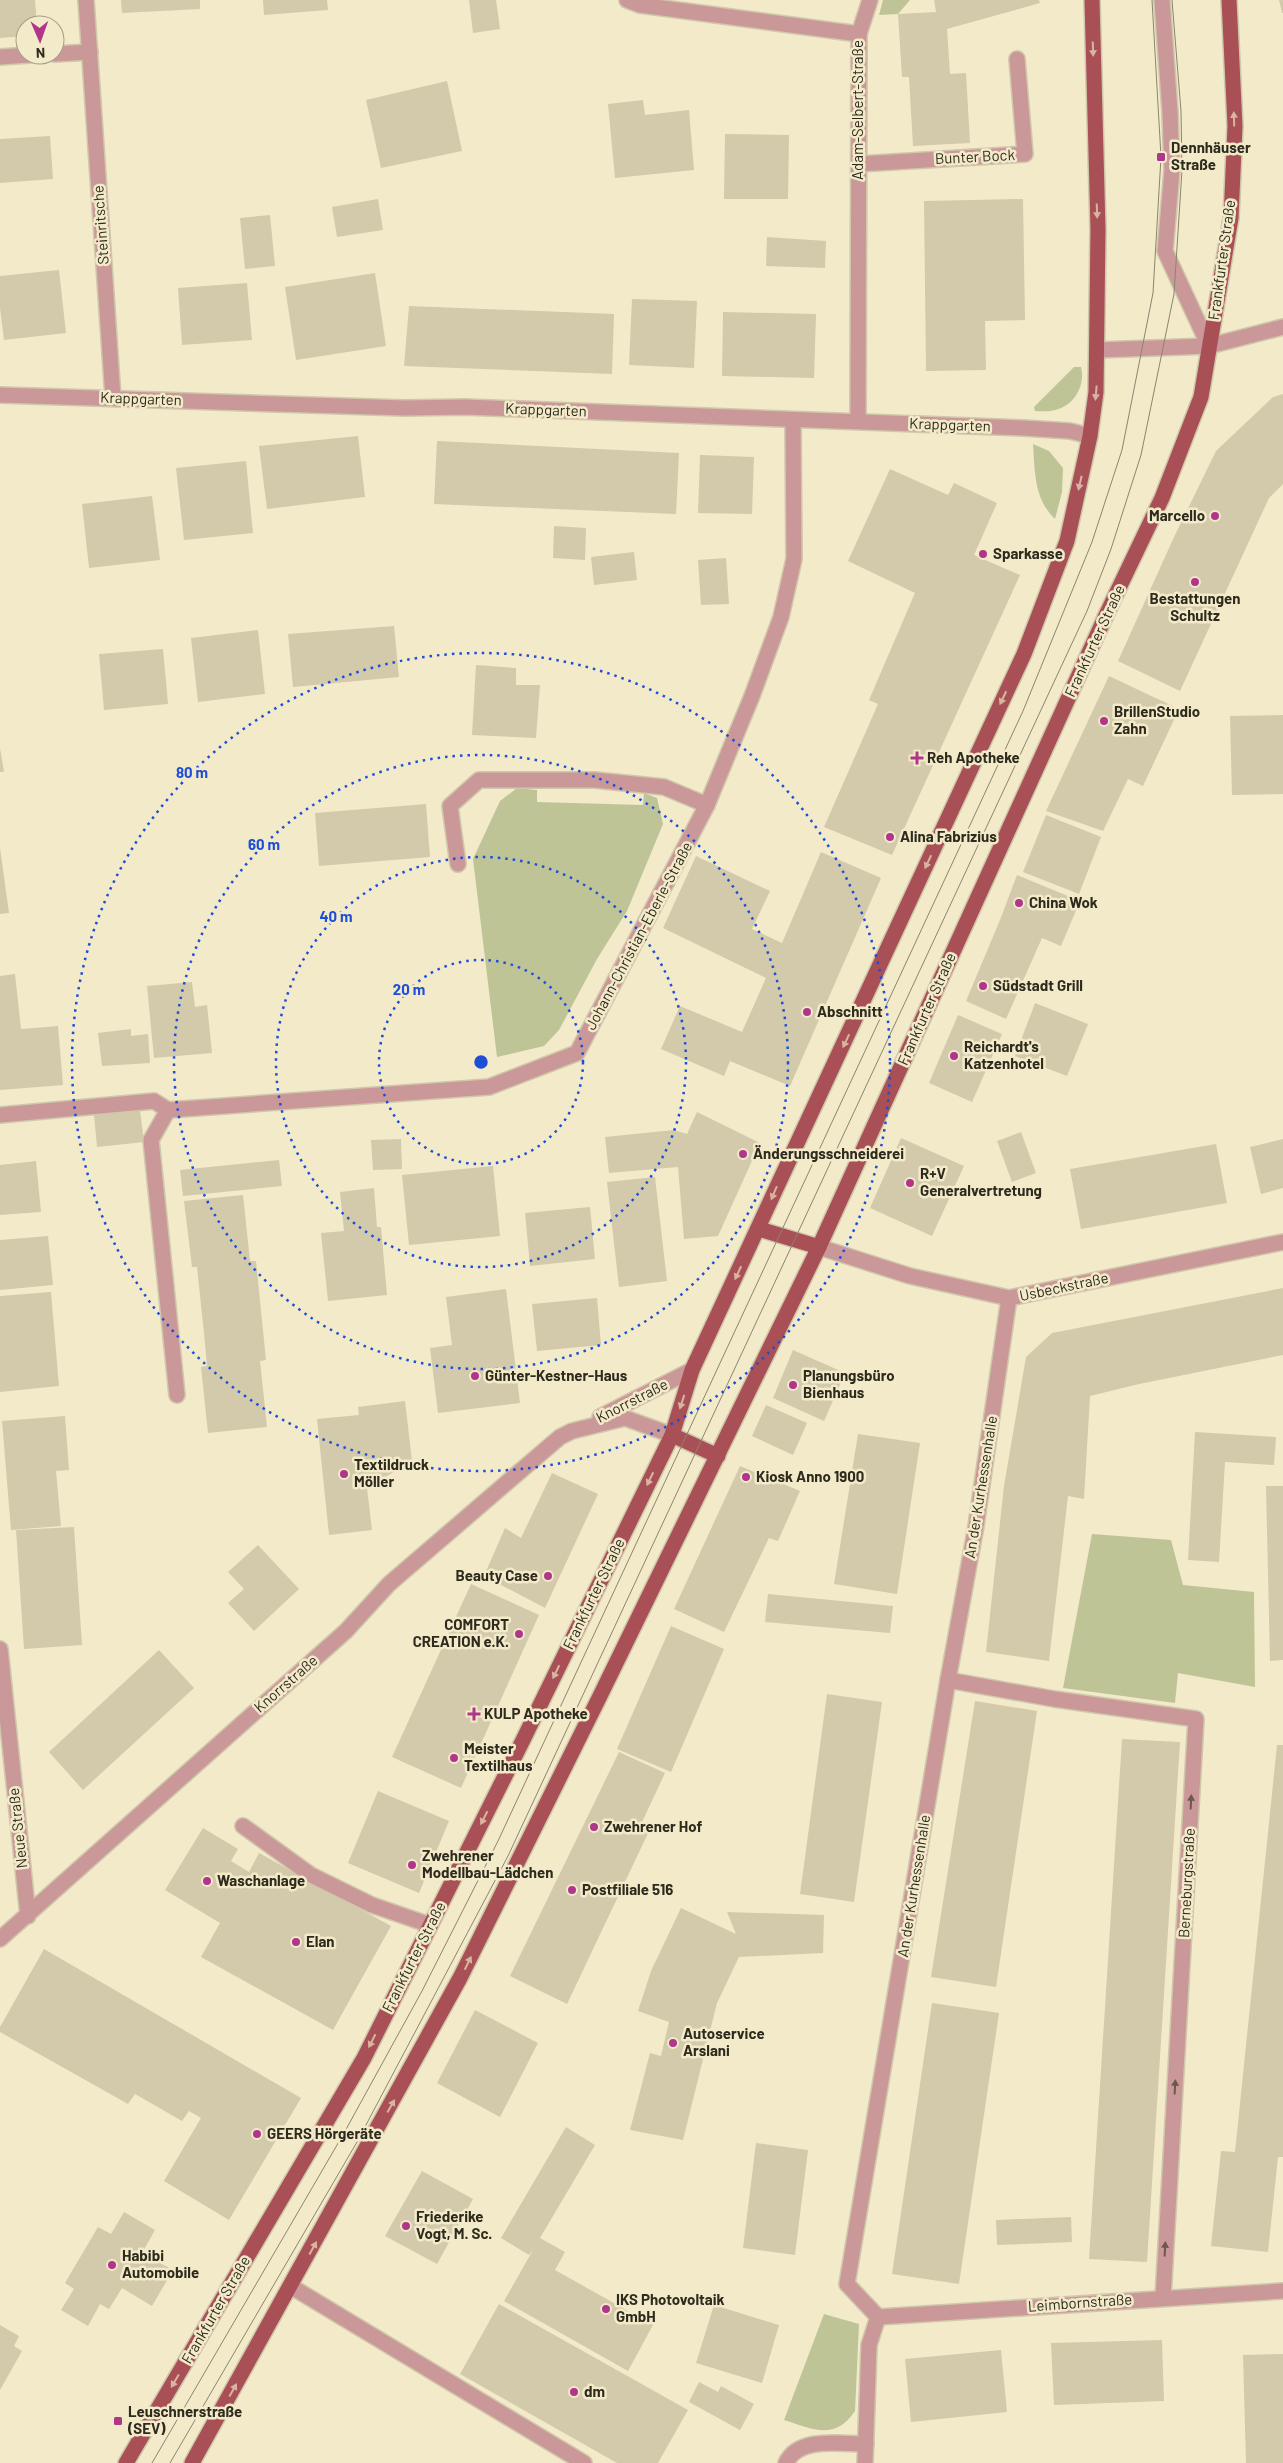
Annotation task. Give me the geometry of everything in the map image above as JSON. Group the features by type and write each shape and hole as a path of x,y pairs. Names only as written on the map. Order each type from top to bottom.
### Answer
{"main road":[{"name":"Frankfurter Straße","path":"126,2463 364,2058 430,1926 672,1435 692,1370 1024,654 1067,541 1090,436 1096,392 1098,229 1092,0"},
{"name":"Frankfurter Straße","path":"192,2463 292,2287 460,1978 718,1456 819,1246 1107,613 1162,498 1201,397 1231,218 1234,126 1229,0"},
{"path":"759,1229 819,1246"},
{"path":"672,1435 718,1456"}],"street":[{"name":"Steinritsche","path":"86,0 113,398"},
{"name":"Adam-Selbert-Straße","path":"627,0 640,5 859,34 858,421"},
{"path":"859,34 870,0"},
{"path":"1162,0 1172,170 1165,251 1209,346"},
{"path":"65,53 90,52"},
{"path":"0,57 15,56"},
{"name":"Bunter Bock","path":"859,164 1025,154 1017,59"},
{"path":"1098,350 1209,346 1283,327"},
{"name":"Krappgarten","path":"0,395 405,408 465,407 858,421 1070,431 1090,436"},
{"name":"Johann-Christian-Eberle-Straße","path":"168,1110 489,1087 577,1054 707,805 752,696 781,617 794,559 793,420"},
{"path":"458,864 450,806 479,780 595,780 664,787 707,805"},
{"path":"0,1115 154,1101 168,1110 151,1140 177,1395"},
{"name":"Usbeckstraße","path":"819,1246 910,1276 1009,1298 1283,1242"},
{"name":"An der Kurhessenhalle","path":"878,2317 847,2284 948,1680 976,1526 1009,1298"},
{"name":"Knorrstraße","path":"0,1939 346,1631 402,1572 560,1437 692,1370"},
{"name":"Knorrstraße","path":"572,1431 625,1418 672,1435"},
{"name":"Neue Straße","path":"0,1650 28,1916"},
{"name":"Berneburgstraße","path":"948,1680 1054,1699 1196,1719 1163,2298"},
{"path":"243,1826 310,1875 372,1905 430,1926"},
{"path":"292,2287 584,2463"},
{"name":"Leimbornstraße","path":"878,2317 1283,2292"},
{"path":"865,2463 869,2345 878,2317"},
{"path":"786,2463 791,2453 812,2444 866,2444"}],"green space":[{"path":"883,0 910,0 898,14 879,15"},
{"path":"1074,367 1081,367 1082,381 1073,399 1062,408 1035,411 1034,407"},
{"path":"1033,444 1049,451 1063,468 1062,492 1055,519 1048,511 1039,494 1035,475"},
{"path":"517,788 537,790 537,802 643,805 644,793 657,798 663,824 627,911 597,959 559,1030 544,1046 497,1057 473,859 500,801"},
{"path":"1092,1534 1171,1540 1183,1585 1254,1592 1255,1687 1178,1673 1175,1703 1063,1688"},
{"path":"824,2314 859,2324 855,2411 839,2426 822,2430 804,2427 784,2420"}],"building":[{"path":"0,0 35,0 36,15 15,15 15,37 0,38"},
{"path":"121,0 200,0 200,9 122,13"},
{"path":"263,0 327,0 328,10 264,15"},
{"path":"469,0 496,0 500,29 473,33"},
{"path":"934,0 1039,0 1040,3 947,29 950,74 966,73 970,143 913,146 909,77 902,77 898,14 936,12"},
{"path":"1279,0 1283,0 1283,13 1282,13"},
{"path":"447,81 462,151 381,168 366,100"},
{"path":"643,100 645,115 689,110 694,170 615,178 608,104"},
{"path":"725,134 789,135 788,199 724,199"},
{"path":"50,136 53,179 0,183 0,139"},
{"path":"378,199 383,230 337,237 332,207"},
{"path":"1023,199 1025,320 985,321 986,370 926,371 924,201"},
{"path":"270,215 275,266 245,269 240,218"},
{"path":"767,237 826,241 825,268 766,266"},
{"path":"59,270 66,333 4,340 0,308 0,276"},
{"path":"375,273 386,346 296,360 285,287"},
{"path":"247,283 252,340 182,345 178,288"},
{"path":"632,299 697,301 694,368 629,365"},
{"path":"409,306 614,314 612,374 404,366"},
{"path":"723,312 816,314 814,378 722,376"},
{"path":"1283,394 1283,484 1269,498 1180,691 1118,661 1174,537 1216,451 1273,397"},
{"path":"358,436 365,497 267,509 259,446"},
{"path":"437,441 679,453 676,514 434,504"},
{"path":"700,455 754,457 752,514 698,513"},
{"path":"246,461 253,533 184,540 176,468"},
{"path":"890,469 948,495 954,483 997,503 974,555 1020,575 892,855 824,827 878,704 869,700 915,593 848,561"},
{"path":"152,496 160,560 89,568 82,504"},
{"path":"554,526 586,528 585,560 553,558"},
{"path":"634,552 637,580 594,585 591,557"},
{"path":"726,558 729,604 701,605 698,560"},
{"path":"394,626 399,677 293,687 288,634"},
{"path":"258,630 265,694 198,702 191,638"},
{"path":"163,649 168,704 104,710 99,654"},
{"path":"476,665 516,668 516,685 540,685 536,738 472,735"},
{"path":"1109,676 1179,709 1143,786 1128,779 1103,831 1046,811"},
{"path":"1283,715 1283,794 1232,795 1230,716"},
{"path":"0,748 4,772 0,772"},
{"path":"426,804 430,857 319,866 315,813"},
{"path":"1046,815 1101,837 1079,894 1023,872"},
{"path":"0,848 9,913 0,914"},
{"path":"821,852 881,878 790,1086 730,1061 724,1076 661,1049 680,1006 742,1032 766,978 663,928 696,856 770,891 752,929 782,943"},
{"path":"1017,875 1080,901 1061,946 1042,938 1006,1019 966,1001"},
{"path":"15,974 21,1029 58,1026 63,1085 0,1090 0,976"},
{"path":"192,982 195,1007 207,1005 212,1053 154,1058 147,986"},
{"path":"1035,1003 1088,1024 1067,1076 1015,1056"},
{"path":"958,1015 1002,1034 972,1102 929,1083"},
{"path":"131,1029 131,1036 148,1034 150,1063 102,1066 98,1033"},
{"path":"140,1110 144,1142 97,1147 94,1115"},
{"path":"697,1112 760,1143 718,1236 684,1239 678,1167 609,1173 605,1137 674,1130 687,1134"},
{"path":"1021,1132 1036,1173 1012,1182 997,1141"},
{"path":"901,1138 964,1166 932,1236 870,1208"},
{"path":"401,1139 402,1169 373,1170 371,1140"},
{"path":"1283,1139 1283,1188 1261,1194 1250,1147"},
{"path":"1216,1144 1227,1203 1081,1229 1070,1169"},
{"path":"279,1160 282,1186 183,1196 180,1170"},
{"path":"36,1161 41,1212 0,1215 0,1165"},
{"path":"493,1166 500,1236 409,1245 402,1175"},
{"path":"655,1177 667,1281 619,1287 607,1182"},
{"path":"374,1188 377,1227 381,1227 387,1295 328,1301 321,1233 344,1231 340,1192"},
{"path":"243,1195 250,1261 256,1261 266,1360 260,1361 267,1427 208,1433 201,1367 207,1366 204,1333 197,1267 192,1267 184,1201"},
{"path":"590,1207 595,1259 530,1266 525,1213"},
{"path":"48,1236 53,1285 0,1290 0,1240"},
{"path":"1283,1288 1283,1355 1139,1384 1090,1396 1084,1499 1068,1496 1049,1661 986,1652 1004,1486 1026,1357 1052,1333"},
{"name":"Günter-Kestner-Haus","path":"506,1289 520,1403 438,1413 430,1348 452,1345 446,1297"},
{"path":"51,1292 59,1386 0,1392 0,1296"},
{"path":"597,1298 601,1345 537,1351 532,1304"},
{"path":"793,1350 845,1373 824,1421 773,1398"},
{"path":"405,1401 412,1461 367,1488 372,1530 329,1535 317,1419 359,1415 358,1407"},
{"path":"766,1405 807,1423 793,1455 752,1436"},
{"path":"65,1416 69,1470 56,1471 61,1526 11,1530 2,1421"},
{"path":"1195,1432 1276,1437 1274,1465 1225,1462 1219,1562 1188,1560"},
{"path":"858,1434 920,1443 897,1594 834,1584"},
{"path":"740,1466 800,1491 778,1541 769,1538 724,1632 674,1609"},
{"path":"552,1473 598,1494 545,1608 484,1576 505,1528 521,1538"},
{"path":"1266,1486 1283,1486 1283,1660 1270,1661"},
{"path":"74,1527 82,1645 24,1649 16,1530"},
{"path":"258,1545 299,1589 254,1631 228,1603 244,1589 228,1572"},
{"path":"471,1584 539,1615 461,1788 392,1757"},
{"path":"768,1594 893,1606 890,1633 765,1622"},
{"path":"671,1626 724,1649 671,1772 617,1749"},
{"path":"159,1650 194,1688 83,1790 49,1752"},
{"path":"827,1694 882,1702 854,1902 800,1894"},
{"path":"975,1701 1037,1711 996,1987 931,1977"},
{"path":"1122,1739 1180,1742 1147,2262 1089,2259"},
{"path":"1277,1745 1283,1745 1283,2157 1278,2157 1268,2252 1211,2246 1221,2151 1235,2152"},
{"path":"619,1752 665,1773 642,1822 651,1827 567,2004 510,1976"},
{"path":"378,1791 449,1821 419,1893 348,1863"},
{"name":"Elan","path":"203,1828 238,1849 231,1861 249,1872 259,1853 391,1926 333,2030 201,1957 220,1923 165,1890"},
{"path":"681,1908 736,1934 727,1912 824,1915 823,1953 739,1957 717,2003 683,2140 630,2130 650,2053 661,2056 669,2022 638,2011 651,1971"},
{"path":"44,1949 301,2098 229,2220 164,2181 201,2118 189,2111 182,2121 135,2094 128,2104 0,2032 0,2027"},
{"path":"932,2003 999,2013 959,2284 892,2274"},
{"path":"475,2010 538,2043 500,2117 437,2083"},
{"path":"566,2127 595,2145 540,2238 565,2252 555,2270 653,2325 628,2371 504,2301 533,2250 529,2255 501,2238"},
{"path":"756,2143 808,2150 795,2255 743,2248"},
{"path":"422,2171 473,2199 437,2264 385,2236"},
{"path":"124,2212 155,2230 142,2253 173,2270 152,2306 122,2288 109,2309 100,2304 88,2326 61,2310 74,2289 65,2283 98,2227 111,2234"},
{"path":"1071,2217 1072,2242 997,2245 996,2220"},
{"name":"dm","path":"499,2304 688,2410 658,2463 617,2463 460,2374"},
{"path":"714,2305 779,2325 762,2383 696,2363"},
{"path":"0,2325 19,2336 14,2346 22,2351 0,2390"},
{"path":"1162,2340 1164,2401 1054,2405 1051,2343"},
{"path":"1001,2350 1007,2412 911,2422 905,2359"},
{"path":"1283,2354 1283,2463 1246,2463 1243,2355"},
{"path":"699,2382 718,2392 721,2386 754,2404 740,2430 689,2402"}],"tram line":[{"path":"152,2463 344,2133 422,1991 498,1841 1023,711 1092,542 1122,450 1153,293 1161,157 1152,0"},
{"path":"170,2463 357,2142 508,1856 1087,611 1111,549 1141,455 1174,294 1182,170 1181,111 1172,0"}],"place":[{"name":"Dennhäuser Straße","path":"1161,157"},
{"name":"Marcello","path":"1215,516"},
{"name":"Sparkasse","path":"983,554"},
{"name":"Bestattungen Schultz","path":"1195,582"},
{"name":"BrillenStudio Zahn","path":"1104,721"},
{"name":"Reh Apotheke","path":"917,758"},
{"name":"Alina Fabrizius","path":"890,837"},
{"name":"China Wok","path":"1019,903"},
{"name":"Südstadt Grill","path":"983,986"},
{"name":"Abschnitt","path":"807,1012"},
{"name":"Reichardt's Katzenhotel","path":"954,1056"},
{"name":"Änderungsschneiderei","path":"743,1154"},
{"name":"R+V Generalvertretung","path":"910,1183"},
{"name":"Günter-Kestner-Haus","path":"475,1376"},
{"name":"Planungsbüro Bienhaus","path":"793,1385"},
{"name":"Textildruck Möller","path":"344,1474"},
{"name":"Kiosk Anno 1900","path":"746,1477"},
{"name":"Beauty Case","path":"548,1576"},
{"name":"COMFORT CREATION e.K.","path":"519,1634"},
{"name":"KULP Apotheke","path":"474,1714"},
{"name":"Meister Textilhaus","path":"454,1758"},
{"name":"Zwehrener Hof","path":"594,1827"},
{"name":"Zwehrener Modellbau-Lädchen","path":"412,1865"},
{"name":"Waschanlage","path":"207,1881"},
{"name":"Postfiliale 516","path":"572,1890"},
{"name":"Elan","path":"296,1942"},
{"name":"Autoservice Arslani","path":"673,2043"},
{"name":"GEERS Hörgeräte","path":"257,2134"},
{"name":"Friederike Vogt, M. Sc.","path":"406,2226"},
{"name":"Habibi Automobile","path":"112,2265"},
{"name":"IKS Photovoltaik GmbH","path":"606,2309"},
{"name":"dm","path":"574,2392"},
{"name":"Leuschnerstraße (SEV)","path":"118,2421"}]}
